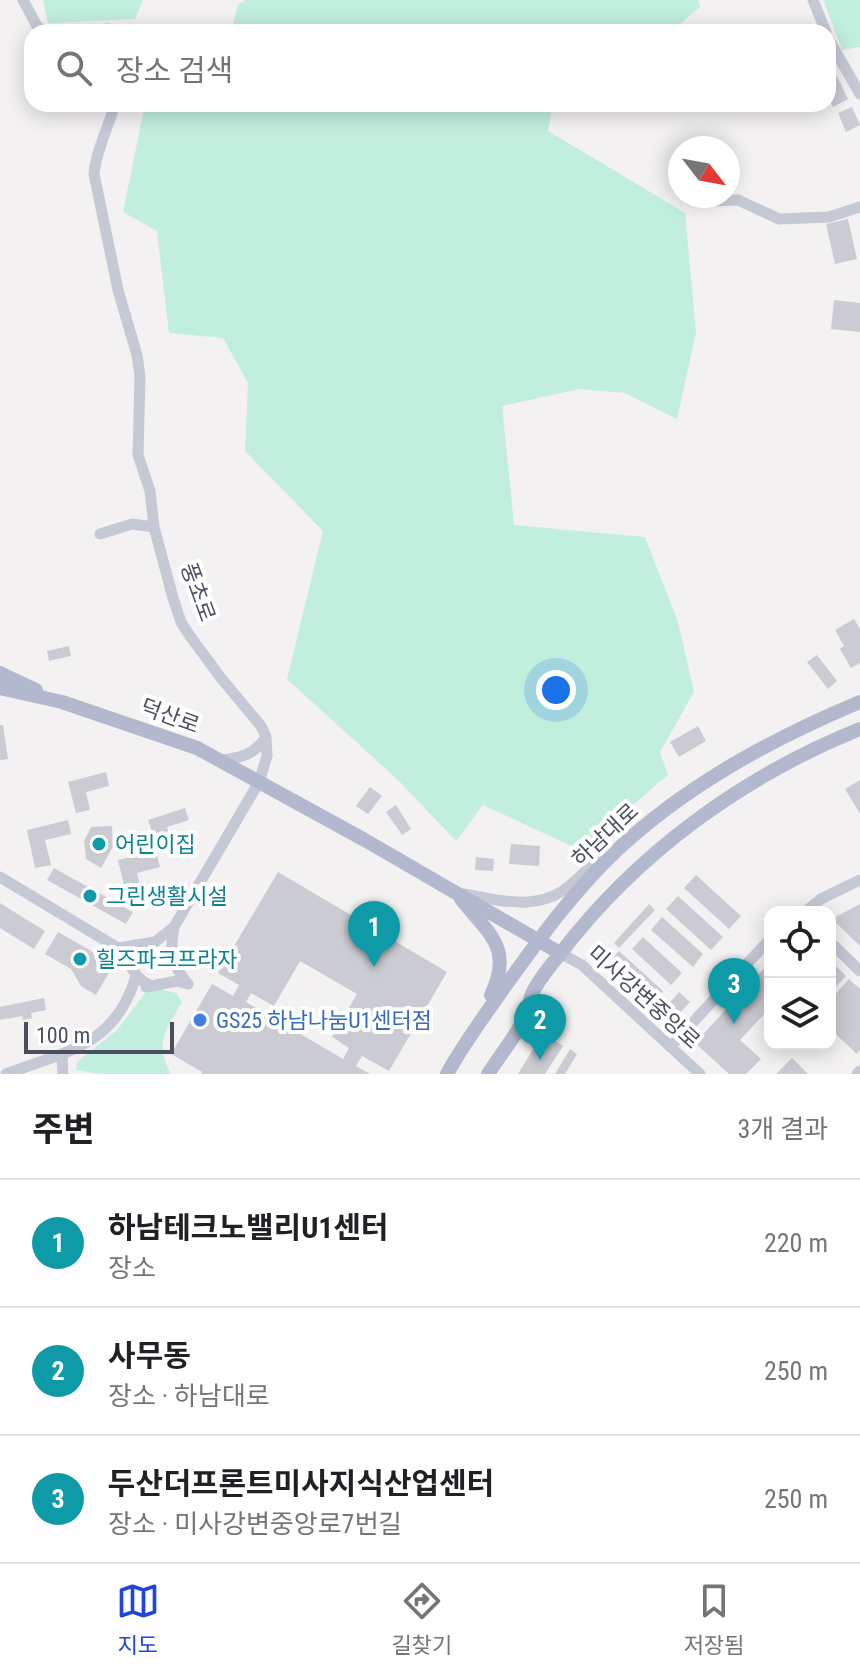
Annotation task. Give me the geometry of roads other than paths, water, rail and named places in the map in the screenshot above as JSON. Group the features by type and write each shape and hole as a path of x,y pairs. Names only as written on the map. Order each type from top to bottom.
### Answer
{"main road":[{"name":"덕산로","path":"0,673 62,702"},
{"name":"덕산로","path":"0,688 62,702 172,739 220,760 259,782"},
{"name":"하남대로","path":"447,1074 466,1040 537,940 567,902 617,850 668,808 721,771 772,742 860,702"},
{"path":"488,1074 528,1011 532,994 560,953 636,869 685,828 736,792 783,763 860,729"},
{"path":"259,782 560,953"},
{"path":"455,893 498,944 501,955 497,982 466,1040"}],"street":[{"path":"23,0 36,24"},
{"path":"813,0 823,24"},
{"path":"836,52 860,94"},
{"name":"풍초로","path":"113,112 95,161 94,174 109,254 137,355 140,376 138,455 150,491 154,527 181,622 221,678 258,721 266,737"},
{"path":"740,201 779,219 829,217 860,207"},
{"path":"100,534 132,524 154,527"},
{"path":"220,760 246,756 257,750 266,737"},
{"path":"118,948 155,942 174,927 259,782 266,763 266,737"},
{"path":"455,893 513,903 537,902 564,890 594,863 617,850"},
{"path":"0,877 118,948 150,985"},
{"path":"812,906 860,880"},
{"path":"6,1074 62,1055 96,1038 108,1028 129,999 150,985 163,982 188,984 175,966 172,953 174,927"},
{"path":"155,942 172,953"},
{"path":"670,1047 764,945"},
{"path":"129,999 133,957 141,946"},
{"path":"836,948 860,971"},
{"name":"미사강변중앙로","path":"560,953 582,965 700,1074"},
{"path":"163,982 175,966"},
{"path":"62,1055 63,1074"}],"place":[{"name":"어린이집","path":"99,844"},
{"name":"그린생활시설","path":"90,896"},
{"name":"힐즈파크프라자","path":"80,959"},
{"name":"하남테크노밸리U1센터","path":"374,967"},
{"name":"GS25 하남나눔U1센터점","path":"200,1020"},
{"name":"두산더프론트미사지식산업센터","path":"734,1024"},
{"name":"사무동","path":"540,1060"}]}
